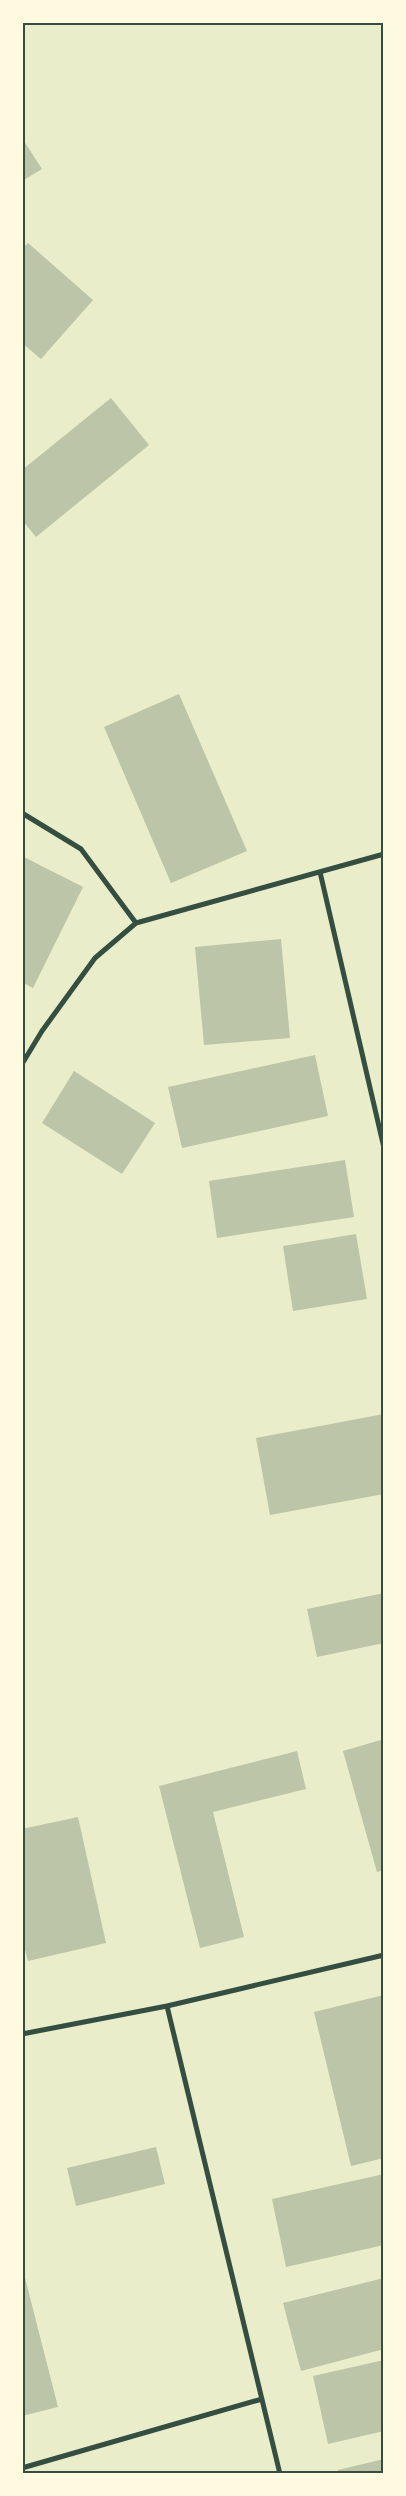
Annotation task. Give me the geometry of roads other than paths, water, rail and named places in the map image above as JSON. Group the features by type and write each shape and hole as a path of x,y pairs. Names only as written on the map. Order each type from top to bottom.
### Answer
{"street":[{"path":"22,813 81,849 136,923"},
{"path":"22,1064 42,1031 95,958 136,923 384,854"},
{"path":"320,872 384,1148"},
{"path":"22,2034 166,2006 384,1955"},
{"path":"166,2006 280,2474"},
{"path":"22,2468 262,2399"}]}
